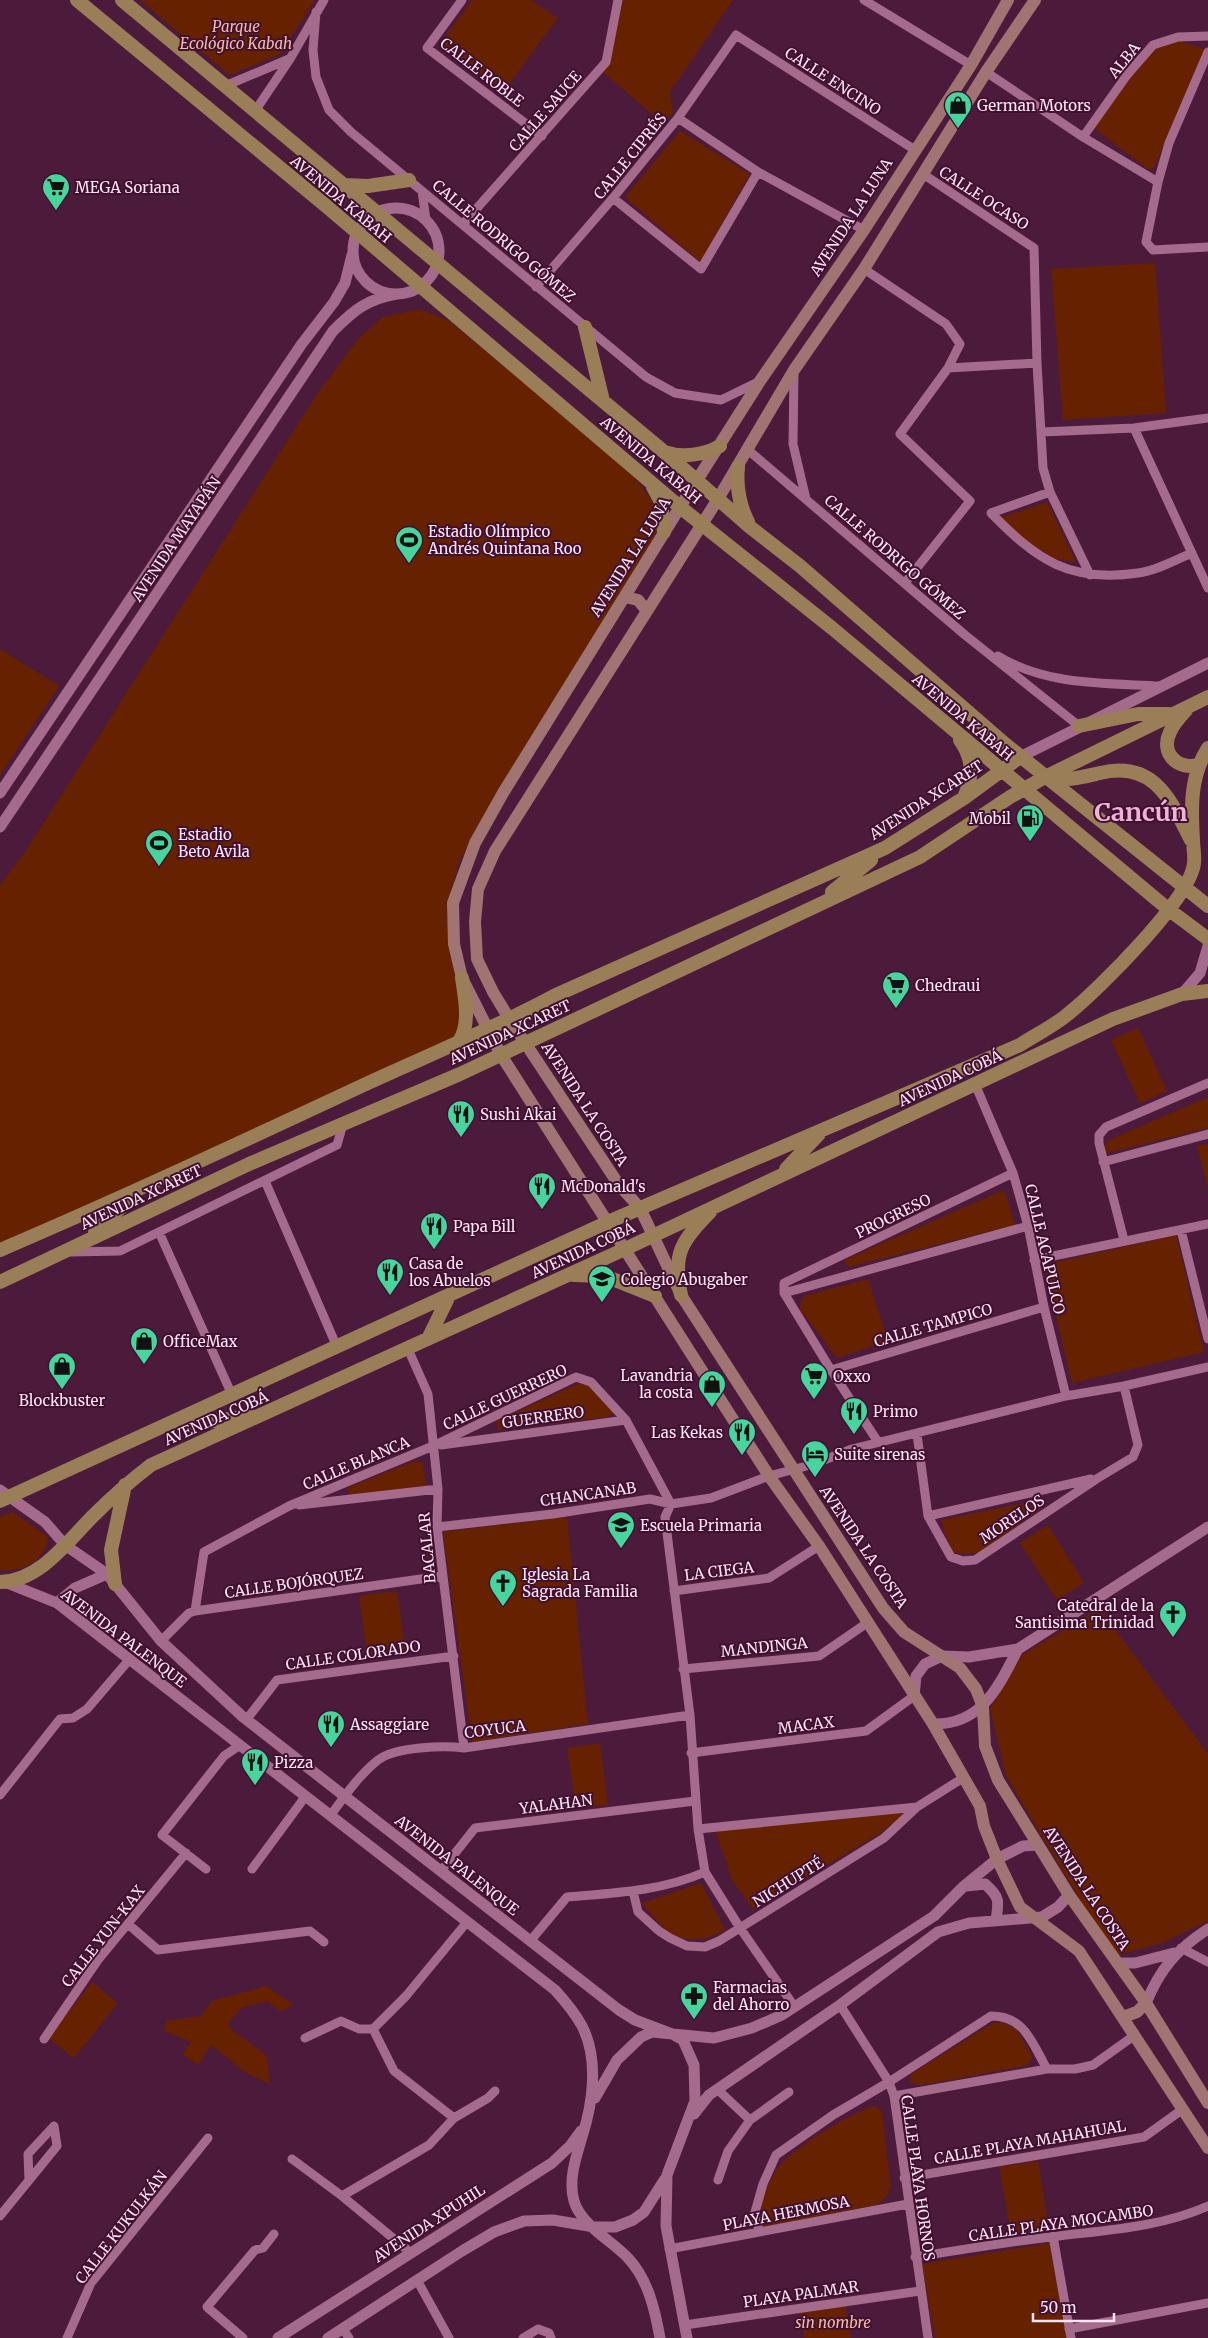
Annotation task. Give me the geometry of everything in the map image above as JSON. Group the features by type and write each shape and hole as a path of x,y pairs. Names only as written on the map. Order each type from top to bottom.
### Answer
{"main road":[{"name":"AVENIDA KABAH","path":"77,0 356,232 680,507 953,729 1023,790 1050,808 1168,909 1208,938"},
{"name":"AVENIDA KABAH","path":"122,0 663,451 750,527 800,566 1045,777 1208,906"},
{"name":"AVENIDA LA LUNA","path":"487,1030 462,978 454,944 454,902 474,843 664,532 760,381 864,230 970,65 1008,0"},
{"path":"510,1020 492,992 477,959 475,922 478,889 495,851 738,467 794,370 864,268 986,72 1035,0"},
{"path":"344,185 368,186 409,180"},
{"path":"585,327 603,401"},
{"path":"663,451 674,455 691,455 711,451 720,446"},
{"path":"738,467 736,483 742,509 750,527"},
{"path":"649,479 661,502 664,532"},
{"path":"624,597 638,600 647,611"},
{"name":"AVENIDA XCARET","path":"0,1282 249,1164 526,1044 817,904 920,857 1045,777 1208,698"},
{"path":"1189,706 1169,732 1169,752 1174,762 1182,766 1198,765"},
{"path":"1079,726 1138,714 1172,714"},
{"path":"953,729 969,752 971,781 964,798"},
{"name":"AVENIDA COBÁ","path":"3,1496 160,1428 608,1222 1020,1044 1068,1014 1156,926 1185,888 1194,865 1191,801 1198,765 1208,748"},
{"name":"AVENIDA XCARET","path":"0,1250 140,1189 510,1020 556,995 885,848 964,798 1020,756"},
{"path":"1045,777 1064,780 1117,769 1143,775 1155,782 1165,792 1193,843"},
{"path":"817,904 885,848"},
{"path":"454,944 476,940"},
{"path":"458,1043 463,1036 466,1004 462,978"},
{"name":"AVENIDA COBÁ","path":"1,1581 32,1572 65,1545 125,1485 151,1465 625,1249 1116,1018 1182,994 1208,991"},
{"name":"AVENIDA LA COSTA","path":"510,1020 619,1185 640,1208 683,1297 792,1470 883,1608 904,1632 960,1668 976,1689 983,1707 985,1746 998,1780 1069,1895 1146,2003 1208,2103"},
{"path":"487,1030 501,1055 769,1476 819,1546 933,1724 980,1806 984,1826 1020,1907 1079,1951 1208,2148"},
{"path":"1020,1044 1059,1045"},
{"path":"780,1175 823,1129"},
{"path":"86,1241 140,1189"},
{"path":"665,1311 672,1303 683,1297 676,1275 677,1258 683,1242 717,1205"},
{"path":"568,1275 605,1276 655,1296"},
{"path":"428,1339 449,1296"},
{"path":"160,1428 265,1414"},
{"path":"111,1579 111,1550 125,1485"},
{"path":"1123,2016 1137,2012 1146,2003"}],"street":[{"path":"255,111 290,59 324,0"},
{"name":"CALLE ROBLE","path":"462,0 427,48 542,136"},
{"name":"CALLE SAUCE","path":"463,224 606,62 618,0"},
{"path":"864,0 970,65"},
{"name":"CALLE RODRIGO GÓMEZ","path":"316,12 313,50 316,77 330,110 352,132 536,287 646,377 675,393 721,400 760,381"},
{"name":"CALLE CIPRÉS","path":"536,287 613,198 678,118 736,35"},
{"name":"CALLE ENCINO","path":"736,35 915,150"},
{"name":"ALBA","path":"1083,137 1126,75 1153,45 1178,37 1208,36"},
{"path":"1208,52 1169,142 1158,182 1146,242 1153,250 1208,247"},
{"path":"225,86 290,59"},
{"path":"986,72 1083,137 1158,182"},
{"path":"678,118 758,172 864,230"},
{"path":"613,198 701,270 758,172"},
{"name":"CALLE OCASO","path":"923,174 1034,248 1037,362 1043,468 1050,492 1090,575"},
{"path":"422,191 426,220"},
{"path":"356,232 368,217 377,212 392,208 404,208 415,212 426,220 438,239 439,252 437,264 430,278 420,287"},
{"name":"AVENIDA MAYAPÁN","path":"0,793 301,345 334,302 345,283 356,232"},
{"path":"352,256 355,268 362,279 372,288 384,293 397,294"},
{"path":"864,268 946,324 960,344 948,368 900,434 970,501 905,583"},
{"name":"AVENIDA MAYAPÁN","path":"0,827 170,576 333,330 348,315 367,302 409,292 420,287"},
{"path":"334,302 342,305 348,315"},
{"path":"948,368 1037,362"},
{"name":"CALLE RODRIGO GÓMEZ","path":"794,370 793,444 806,499"},
{"path":"1042,432 1134,428 1208,418"},
{"path":"1134,428 1208,588"},
{"name":"CALLE RODRIGO GÓMEZ","path":"748,450 965,635 1079,726"},
{"path":"1050,492 991,513 1019,542 1048,562 1090,575 1140,573 1192,554"},
{"path":"153,565 170,576"},
{"name":"CALLE RODRIGO GÓMEZ","path":"965,635 1001,658 1033,673 1069,680 1161,686"},
{"path":"1020,756 1208,664"},
{"path":"1182,994 1200,973 1208,946"},
{"path":"1124,1240 1103,1162 1099,1135 1106,1127 1208,1083"},
{"name":"CALLE ACAPULCO","path":"974,1084 1013,1173 1028,1226 1044,1307 1066,1396"},
{"path":"62,1252 120,1251 337,1145 343,1124"},
{"path":"1103,1162 1208,1134"},
{"name":"PROGRESO","path":"784,1293 784,1283 1013,1173"},
{"path":"265,1181 337,1347"},
{"path":"1034,1260 1208,1224"},
{"path":"878,1442 784,1293 1028,1226"},
{"path":"1181,1230 1206,1317 1208,1339"},
{"path":"159,1232 232,1394"},
{"name":"CALLE TAMPICO","path":"831,1370 1044,1307"},
{"name":"BACALAR","path":"408,1349 428,1394 438,1489 437,1527 464,1748"},
{"path":"792,1470 878,1442 918,1434 1066,1396 1124,1386 1208,1367"},
{"name":"CALLE GUERRERO","path":"433,1446 576,1377 591,1382 626,1420 671,1504"},
{"name":"MORELOS","path":"918,1434 928,1516 951,1557 974,1560 1133,1457 1138,1445 1124,1386"},
{"name":"GUERRERO","path":"433,1446 626,1420"},
{"name":"CALLE BLANCA","path":"195,1610 204,1552 289,1506 433,1446"},
{"name":"CHANCANAB","path":"437,1527 553,1514 650,1499 671,1504 711,1498 769,1476 792,1470"},
{"path":"928,1516 1098,1478"},
{"name":"CALLE BLANCA","path":"289,1506 438,1489"},
{"name":"AVENIDA PALENQUE","path":"3,1496 44,1522 65,1545 111,1579 161,1641 243,1717 531,1940 618,2010 635,2020 683,2040 694,2065 695,2101 667,2175 666,2226 687,2338"},
{"path":"671,1504 665,1517 690,1715 695,1801 705,1872 740,1928 794,2006"},
{"path":"914,1696 916,1676 925,1664 942,1656 969,1657 1018,1649 1208,1526"},
{"name":"LA CIEGA","path":"674,1591 769,1578 819,1546"},
{"name":"CALLE BOJÓRQUEZ","path":"195,1610 442,1576"},
{"path":"57,1603 75,1588 111,1579"},
{"name":"AVENIDA PALENQUE","path":"1,1581 57,1603 555,1990 570,2008 582,2027 588,2044 593,2082 587,2124 576,2159 572,2185 574,2201 580,2214 629,2259 641,2276 654,2308 660,2338"},
{"path":"161,1641 189,1613 195,1610"},
{"name":"MANDINGA","path":"683,1669 819,1656 868,1623"},
{"path":"933,1724 947,1725 964,1720 983,1707 1018,1649"},
{"name":"CALLE COLORADO","path":"243,1717 250,1715 277,1680 454,1656"},
{"path":"0,1795 60,1719 73,1718 87,1709 130,1660"},
{"name":"MACAX","path":"691,1753 866,1731 914,1696"},
{"name":"COYUCA","path":"330,1816 344,1797 378,1760 392,1753 448,1746 464,1748 690,1715"},
{"path":"206,1869 162,1835 224,1756 240,1746"},
{"name":"NICHUPTÉ","path":"633,1892 638,1912 659,1931 687,1946 705,1947 740,1928 884,1838 917,1807 963,1778"},
{"path":"252,1869 305,1797"},
{"name":"YALAHAN","path":"441,1871 475,1828 695,1801"},
{"path":"698,1829 917,1807"},
{"path":"587,2124 600,2087 611,2068 629,2047 652,2032 714,2038 752,2028 782,2015 934,1916 964,1886 998,1859 1016,1849 1038,1845"},
{"name":"CALLE YUN-KAX","path":"44,2038 98,1960 186,1854"},
{"path":"531,1940 568,1897 633,1892 692,1878 705,1872"},
{"path":"964,1886 985,1884 995,1893 999,1904 996,1920"},
{"path":"687,2123 709,2095 840,2005 938,1932 969,1923 1034,1918 1053,1911 1069,1895"},
{"path":"305,2038 341,2021 359,2029 372,2029 406,1996 467,1922"},
{"path":"128,1924 158,1950 310,1931 324,1942"},
{"path":"1117,1964 1136,1964 1178,1950 1206,1933"},
{"path":"1178,1950 1208,1962"},
{"path":"1146,2003 1152,1987 1178,1950"},
{"name":"CALLE PLAYA HORNOS","path":"840,2005 889,2082 894,2096 915,2257 928,2338"},
{"path":"759,2232 755,2212 762,2184 776,2155 833,2115 889,2082 991,2016 1005,2016 1020,2024 1048,2069"},
{"path":"372,2029 394,2072 454,2118"},
{"path":"894,2096 1048,2069 1075,2069 1093,2065 1135,2035"},
{"path":"717,2089 750,2120"},
{"path":"342,2196 429,2145 454,2118 488,2098 495,2091"},
{"path":"718,2180 728,2150 750,2120 789,2092"},
{"name":"CALLE PLAYA MAHAHUAL","path":"904,2178 1144,2136 1183,2109"},
{"name":"AVENIDA XPUHIL","path":"278,2338 552,2163 570,2146 587,2124"},
{"path":"0,2216 57,2146 54,2126 28,2154 29,2180"},
{"name":"CALLE KUKULKÁN","path":"67,2338 91,2283 208,2138"},
{"path":"292,2159 342,2196 411,2253"},
{"path":"328,2338 346,2333 416,2280 494,2232 524,2221 553,2220 594,2227 615,2227 633,2220 652,2201 667,2175"},
{"name":"PLAYA HERMOSA","path":"669,2249 908,2204"},
{"name":"CALLE PLAYA MOCAMBO","path":"915,2257 1052,2236 1158,2224 1185,2216 1208,2206"},
{"path":"244,2338 207,2307 255,2250 263,2248 274,2234"},
{"path":"1052,2236 1070,2334 1208,2303"},
{"path":"416,2280 449,2338"},
{"name":"PLAYA PALMAR","path":"685,2325 920,2291"},
{"path":"523,2338 538,2330 549,2333 552,2338"}],"green space":[{"name":"Parque Ecológico Kabah","path":"140,0 315,0 280,54 230,75"},
{"path":"472,0 531,0 558,18 501,95 438,47"},
{"path":"619,0 733,0 670,92 673,113 664,124 603,72"},
{"path":"1178,40 1206,50 1154,167 1149,170 1094,128 1127,77 1154,47"},
{"path":"680,131 750,174 700,262 625,197"},
{"path":"1155,263 1166,413 1063,420 1051,269"},
{"path":"420,309 449,321 627,467 652,501 658,526 652,545 459,861 451,895 464,1030 454,1041 0,1251 0,885 25,852 319,391 358,339 383,317"},
{"path":"1047,502 1076,562 1055,559 1026,541 1000,518"},
{"path":"0,649 59,686 0,775"},
{"path":"1138,1028 1167,1091 1140,1103 1111,1040"},
{"path":"1208,1097 1208,1128 1104,1154 1107,1141"},
{"path":"1208,1144 1208,1189 1197,1146"},
{"path":"1004,1190 1015,1225 848,1267 844,1260"},
{"path":"1176,1235 1204,1352 1072,1383 1044,1265"},
{"path":"868,1279 888,1341 837,1358 799,1308 804,1296"},
{"path":"582,1382 592,1387 614,1412 608,1417 498,1430 496,1421"},
{"path":"415,1461 423,1463 426,1487 350,1496 347,1488"},
{"path":"1044,1499 1046,1505 981,1552 969,1554 954,1553 941,1520"},
{"path":"13,1512 48,1537 43,1553 31,1564 16,1569 0,1570 0,1517"},
{"path":"567,1517 588,1724 472,1742 443,1532"},
{"path":"1048,1525 1084,1583 1057,1600 1020,1543"},
{"path":"397,1591 406,1654 368,1659 359,1596"},
{"path":"1099,1608 1208,1754 1208,1921 1162,1943 1114,1956 1006,1776 990,1709 1022,1655"},
{"path":"600,1743 608,1805 576,1809 567,1748"},
{"path":"907,1812 880,1833 754,1910 732,1880 715,1830"},
{"path":"701,1883 725,1930 711,1936 699,1939 678,1937 660,1924 642,1903"},
{"path":"92,1982 118,2003 74,2058 48,2038"},
{"path":"266,1986 294,2005 280,2011 268,2001 241,2008 228,2024 231,2029 267,2056 270,2084 245,2072 211,2045 198,2065 182,2054 191,2042 164,2031 167,2021 201,2016 212,2001"},
{"path":"1002,2022 1016,2029 1032,2056 1030,2062 1024,2066 929,2084 918,2085 910,2082 911,2074 993,2023"},
{"path":"877,2106 882,2112 891,2187 887,2196 876,2205 764,2227 761,2223 761,2209 767,2188 773,2175 784,2161 808,2142 839,2122 854,2114"},
{"path":"1038,2161 1049,2228 1011,2234 999,2167"},
{"path":"1051,2243 1070,2338 935,2338 922,2264"},
{"name":"sin nombre","path":"845,2304 851,2338 804,2338 800,2312"}],"place":[{"name":"German Motors","path":"958,129"},
{"name":"MEGA Soriana","path":"56,211"},
{"name":"Estadio Olímpico Andrés Quintana Roo","path":"409,564"},
{"name":"Mobil","path":"1030,842"},
{"name":"Estadio Beto Avila","path":"159,867"},
{"name":"Chedraui","path":"896,1009"},
{"name":"Sushi Akai","path":"461,1138"},
{"name":"McDonald's","path":"542,1210"},
{"name":"Papa Bill","path":"434,1250"},
{"name":"Casa de los Abuelos","path":"390,1296"},
{"name":"Colegio Abugaber","path":"602,1303"},
{"name":"OfficeMax","path":"144,1365"},
{"name":"Blockbuster","path":"62,1390"},
{"name":"Oxxo","path":"814,1400"},
{"name":"Lavandria la costa","path":"712,1408"},
{"name":"Primo","path":"854,1435"},
{"name":"Las Kekas","path":"742,1456"},
{"name":"Suite sirenas","path":"815,1478"},
{"name":"Escuela Primaria","path":"621,1549"},
{"name":"Iglesia La Sagrada Familia","path":"503,1607"},
{"name":"Catedral de la Santisima Trinidad","path":"1173,1638"},
{"name":"Assaggiare","path":"331,1748"},
{"name":"Pizza","path":"255,1786"},
{"name":"Farmacias del Ahorro","path":"694,2020"}],"district":[{"name":"Cancún","path":"1141,812"}]}
